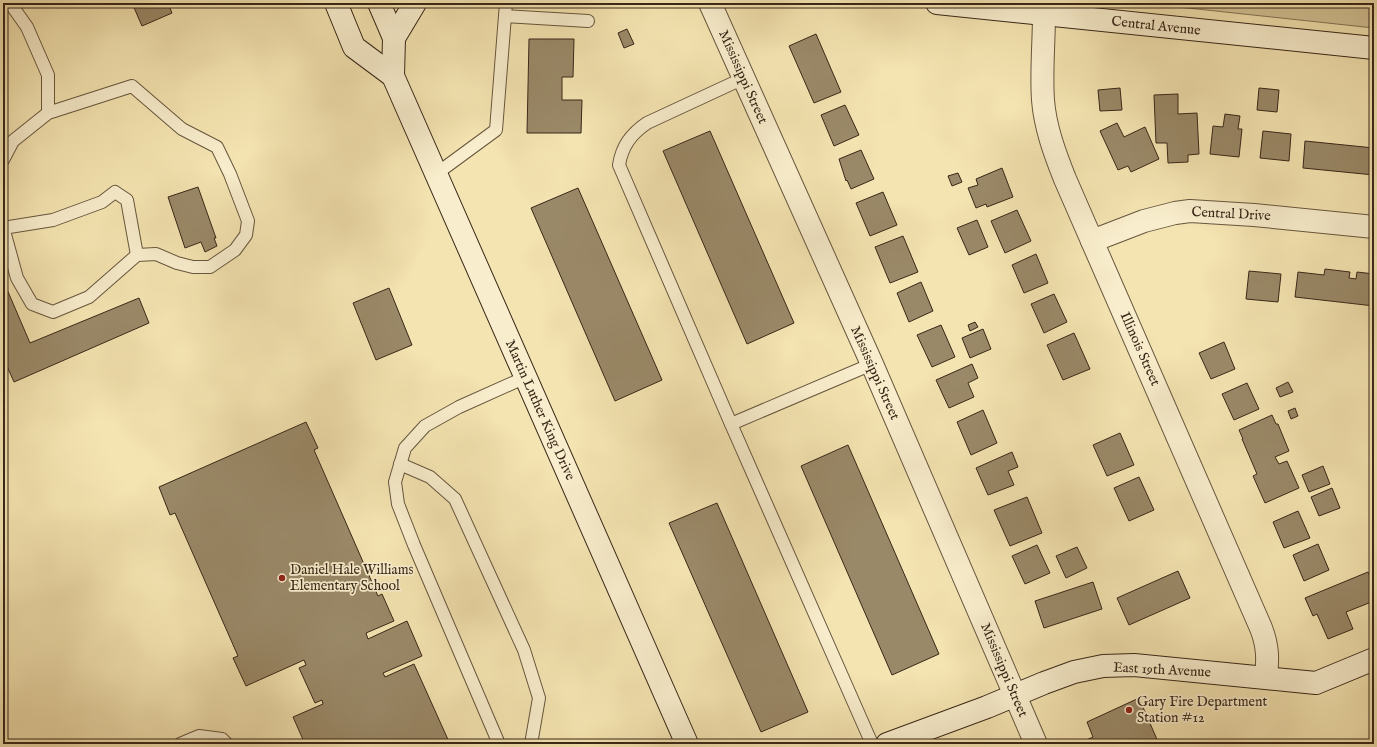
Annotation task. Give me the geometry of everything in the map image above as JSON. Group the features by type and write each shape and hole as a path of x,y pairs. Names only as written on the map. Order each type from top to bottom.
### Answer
{"street":[{"name":"Martin Luther King Drive","path":"336,3 354,47 393,76"},
{"name":"Martin Luther King Drive","path":"379,3 394,38 393,76 687,744"},
{"path":"394,38 415,3"},
{"name":"Mississippi Street","path":"710,3 872,364 1036,744"},
{"name":"Central Avenue","path":"937,3 1374,48"},
{"name":"Illinois Street","path":"1044,14 1043,99 1047,123 1060,166 1261,628 1268,656 1266,678"},
{"name":"Central Drive","path":"1092,241 1123,228 1159,216 1190,211 1254,215 1374,227"},
{"name":"East 19th Avenue","path":"887,744 987,707 1074,672 1088,669 1118,665 1134,665 1316,683 1374,659"}],"lane":[{"path":"10,3 27,27 48,75 48,113"},
{"path":"436,174 496,130 506,3"},
{"path":"505,16 588,21"},
{"path":"744,78 647,123 638,129 622,150 619,165 872,744"},
{"path":"3,160 13,141 48,113 132,86 182,129 217,147 230,174 248,221 246,235 235,250 210,267 188,266 156,254 137,255 89,297 53,312 32,304 17,278 3,227 53,220 102,202 115,192 126,200 137,255"},
{"path":"731,424 872,364"},
{"path":"499,744 414,545 398,504 395,482 405,448 426,426 459,407 526,377"},
{"path":"400,464 430,477 455,499 524,650 539,698 532,744"},
{"path":"180,744 199,736 222,739 227,744"}],"shaded area":[{"path":"1141,3 1374,3 1374,28"}],"building":[{"path":"132,3 168,3 172,13 142,26"},
{"path":"627,29 634,44 624,48 618,33"},
{"path":"816,34 841,92 814,103 789,46"},
{"path":"529,39 574,39 573,77 562,77 562,100 582,100 581,133 527,133"},
{"path":"1120,88 1122,110 1100,111 1098,90"},
{"path":"1259,88 1279,90 1277,112 1257,110"},
{"path":"1178,94 1178,114 1197,113 1199,154 1188,155 1188,162 1168,163 1167,143 1156,143 1154,95"},
{"path":"845,105 859,135 834,146 821,115"},
{"path":"1225,114 1240,116 1238,129 1242,129 1239,157 1210,154 1213,126 1223,127"},
{"path":"1117,123 1124,137 1145,127 1159,159 1131,172 1128,166 1118,170 1100,131"},
{"path":"710,131 794,323 747,344 663,151"},
{"path":"1263,131 1291,134 1289,161 1260,158"},
{"path":"1305,141 1374,148 1374,175 1303,168"},
{"path":"861,150 874,179 851,189 847,180 846,181 839,159"},
{"path":"1002,168 1013,197 987,207 986,204 976,208 968,188 978,185 976,179"},
{"path":"958,173 962,182 952,186 948,176"},
{"path":"198,187 216,238 214,238 217,246 205,252 201,242 185,248 168,197"},
{"path":"578,188 662,380 615,401 531,208"},
{"path":"883,192 897,225 870,236 856,203"},
{"path":"1017,210 1031,241 1005,253 991,221"},
{"path":"977,220 988,247 969,255 957,228"},
{"path":"903,236 918,272 890,283 875,247"},
{"path":"1036,254 1048,283 1024,293 1012,265"},
{"path":"1325,269 1350,272 1349,278 1356,279 1357,272 1374,274 1374,306 1295,297 1298,272 1324,275"},
{"path":"1249,271 1281,274 1278,302 1246,299"},
{"path":"3,280 30,343 139,298 149,323 14,382 3,357"},
{"path":"921,282 933,311 909,322 897,293"},
{"path":"389,288 412,345 376,360 353,303"},
{"path":"1054,294 1067,322 1044,333 1031,304"},
{"path":"975,322 978,327 970,331 968,325"},
{"path":"941,325 955,357 932,367 917,335"},
{"path":"983,329 991,349 970,358 962,338"},
{"path":"1074,333 1090,369 1063,380 1047,345"},
{"path":"1224,342 1235,369 1211,379 1199,353"},
{"path":"972,364 978,378 968,383 974,397 949,408 936,380"},
{"path":"1288,382 1293,392 1280,397 1276,388"},
{"path":"1247,383 1259,409 1234,420 1222,394"},
{"path":"1295,408 1298,416 1291,419 1288,411"},
{"path":"983,410 997,443 971,455 957,422"},
{"path":"1272,415 1276,424 1278,424 1289,451 1275,457 1279,464 1287,461 1299,488 1265,503 1253,476 1257,474 1239,430"},
{"path":"306,422 318,448 314,450 378,596 382,594 394,621 366,633 368,639 407,621 422,656 383,673 385,677 414,664 450,744 305,744 293,717 323,704 322,700 315,703 299,668 306,665 304,660 246,686 233,658 238,656 175,513 170,515 159,487"},
{"path":"1120,433 1134,465 1107,476 1093,445"},
{"path":"848,445 939,654 892,675 801,466"},
{"path":"1012,452 1018,467 1008,471 1014,485 988,495 976,468"},
{"path":"1323,466 1330,484 1309,492 1302,475"},
{"path":"1139,477 1154,510 1129,521 1114,488"},
{"path":"1332,488 1340,508 1319,516 1311,497"},
{"path":"1027,497 1042,533 1010,546 994,510"},
{"path":"717,503 808,712 761,732 669,523"},
{"path":"1298,511 1310,538 1284,548 1273,522"},
{"path":"1318,544 1329,570 1304,581 1293,555"},
{"path":"1037,545 1050,573 1025,584 1012,556"},
{"path":"1077,547 1087,568 1066,578 1056,556"},
{"path":"1178,571 1190,598 1129,625 1117,598"},
{"path":"1368,572 1374,586 1374,601 1346,612 1353,629 1328,639 1317,614 1313,616 1305,598"},
{"path":"1093,582 1102,609 1044,628 1035,601"},
{"name":"Gary Fire Department Station #12","path":"1139,698 1159,744 1086,744 1084,741 1093,737 1087,722"}],"place":[{"name":"Daniel Hale Williams Elementary School","path":"282,578"},
{"name":"Gary Fire Department Station #12","path":"1129,710"}]}
